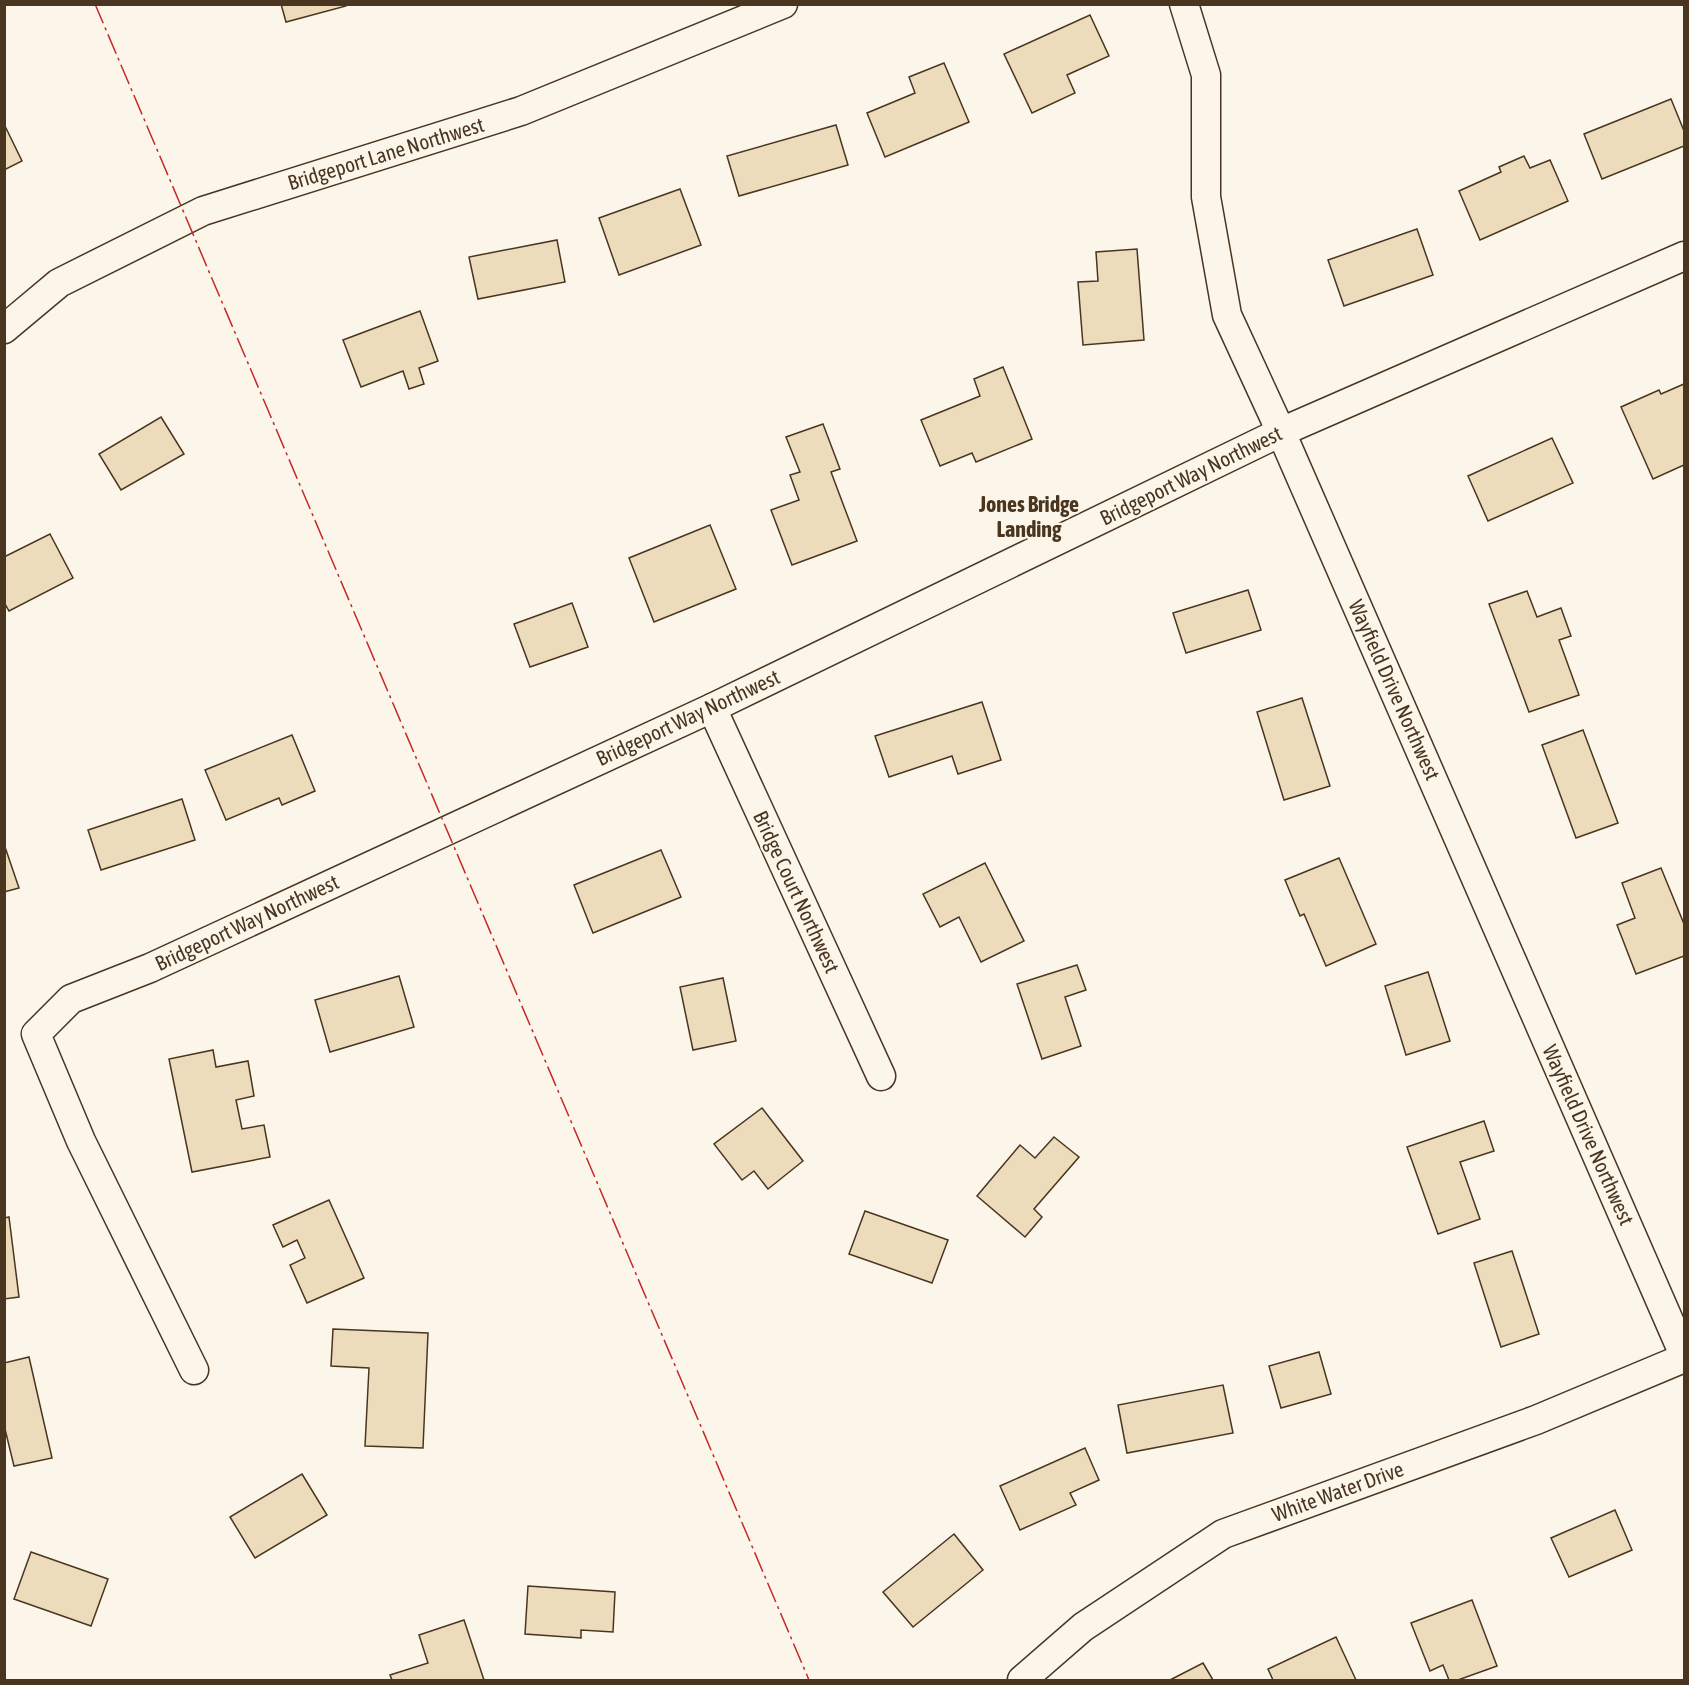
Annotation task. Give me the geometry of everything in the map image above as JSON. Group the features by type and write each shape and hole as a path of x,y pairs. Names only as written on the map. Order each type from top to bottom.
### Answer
{"street":[{"name":"Bridgeport Lane Northwest","path":"4,329 59,283 203,211 521,111 783,4"},
{"name":"Wayfield Drive Northwest","path":"1184,4 1206,75 1206,197 1227,315 1281,432 1684,1356"},
{"name":"Bridgeport Way Northwest","path":"194,1370 81,1141 36,1034 71,999 150,968 712,708 1281,432 1684,256"},
{"name":"Bridge Court Northwest","path":"712,708 880,1076"},
{"name":"White Water Drive","path":"1022,1680 1083,1627 1223,1534 1536,1420 1684,1356"}],"building":[{"path":"281,4 346,4 346,6 286,22"},
{"path":"1090,15 1109,56 1067,75 1075,93 1032,113 1004,54"},
{"path":"944,63 969,122 885,157 867,113 915,93 909,77"},
{"path":"1671,99 1684,131 1684,146 1602,179 1584,134"},
{"path":"4,124 22,161 4,170"},
{"path":"836,125 848,165 739,196 727,156"},
{"path":"1524,156 1530,168 1550,160 1568,201 1480,240 1459,191 1501,172 1499,167"},
{"path":"680,189 701,245 619,275 599,218"},
{"path":"1417,229 1433,275 1344,306 1328,260"},
{"path":"557,240 565,282 478,299 469,257"},
{"path":"1137,249 1144,340 1083,345 1078,282 1098,281 1096,252"},
{"path":"420,311 438,361 419,368 424,384 409,389 403,371 361,387 343,340"},
{"path":"1003,367 1032,439 976,462 972,453 940,466 921,420 980,396 974,379"},
{"path":"1684,384 1684,465 1653,479 1621,407 1659,390 1661,394"},
{"path":"161,417 184,454 121,490 99,454"},
{"path":"823,424 840,469 831,472 857,541 792,565 771,510 799,500 790,475 800,472 786,437"},
{"path":"1552,438 1573,483 1488,521 1468,476"},
{"path":"710,525 736,589 654,622 629,558"},
{"path":"50,534 73,578 9,611 4,602 4,557"},
{"path":"1248,590 1261,630 1186,653 1173,613"},
{"path":"1527,591 1537,617 1561,608 1571,636 1559,640 1579,695 1529,712 1489,604"},
{"path":"572,603 588,647 530,667 514,624"},
{"path":"1302,698 1330,786 1284,800 1257,712"},
{"path":"982,702 1001,760 958,774 952,756 889,777 875,736"},
{"path":"1583,730 1618,823 1576,838 1542,745"},
{"path":"292,735 315,791 282,805 279,798 226,820 205,770"},
{"path":"182,799 195,840 101,870 88,830"},
{"path":"4,844 19,888 4,892"},
{"path":"661,850 681,897 593,933 574,885"},
{"path":"1339,858 1376,944 1326,966 1304,914 1300,916 1285,880"},
{"path":"985,863 1024,941 981,962 959,917 940,927 923,894"},
{"path":"1661,868 1684,924 1684,956 1636,974 1617,925 1635,918 1622,883"},
{"path":"1077,965 1086,990 1065,997 1081,1046 1042,1059 1017,984"},
{"path":"1428,972 1450,1041 1406,1055 1385,986"},
{"path":"399,976 414,1027 330,1052 315,1000"},
{"path":"723,978 736,1041 693,1050 680,987"},
{"path":"213,1050 216,1067 248,1061 254,1096 236,1100 242,1129 264,1125 270,1157 192,1172 169,1059"},
{"path":"762,1108 803,1161 768,1189 754,1171 742,1180 714,1144"},
{"path":"1484,1121 1494,1151 1460,1162 1480,1219 1438,1234 1407,1147"},
{"path":"1054,1137 1079,1157 1034,1209 1042,1217 1025,1237 977,1196 1020,1145 1035,1158"},
{"path":"329,1200 364,1278 307,1303 290,1265 305,1258 297,1240 283,1247 273,1225"},
{"path":"865,1211 948,1240 932,1283 849,1254"},
{"path":"9,1217 19,1297 4,1299 4,1218"},
{"path":"1512,1251 1539,1334 1501,1347 1474,1263"},
{"path":"333,1329 428,1333 423,1448 365,1446 369,1368 331,1366"},
{"path":"1319,1352 1331,1394 1281,1408 1269,1366"},
{"path":"29,1357 52,1458 14,1466 4,1425 4,1363"},
{"path":"1223,1385 1233,1433 1127,1453 1118,1405"},
{"path":"1085,1448 1099,1480 1070,1493 1076,1505 1020,1530 1000,1486"},
{"path":"302,1474 327,1515 255,1558 230,1517"},
{"path":"1615,1510 1632,1550 1569,1577 1551,1538"},
{"path":"954,1534 983,1570 913,1627 883,1592"},
{"path":"31,1552 108,1579 91,1626 14,1599"},
{"path":"528,1586 615,1592 613,1632 581,1630 581,1638 525,1634"},
{"path":"1472,1600 1497,1666 1458,1680 1449,1680 1443,1665 1430,1671 1411,1623"},
{"path":"464,1620 484,1680 392,1680 390,1675 428,1663 419,1635"},
{"path":"1336,1637 1356,1680 1273,1680 1268,1669"},
{"path":"1203,1663 1213,1680 1170,1680"}],"power":[{"path":"95,4 809,1680"}],"district":[{"name":"Jones Bridge Landing","path":"1029,516"}]}
